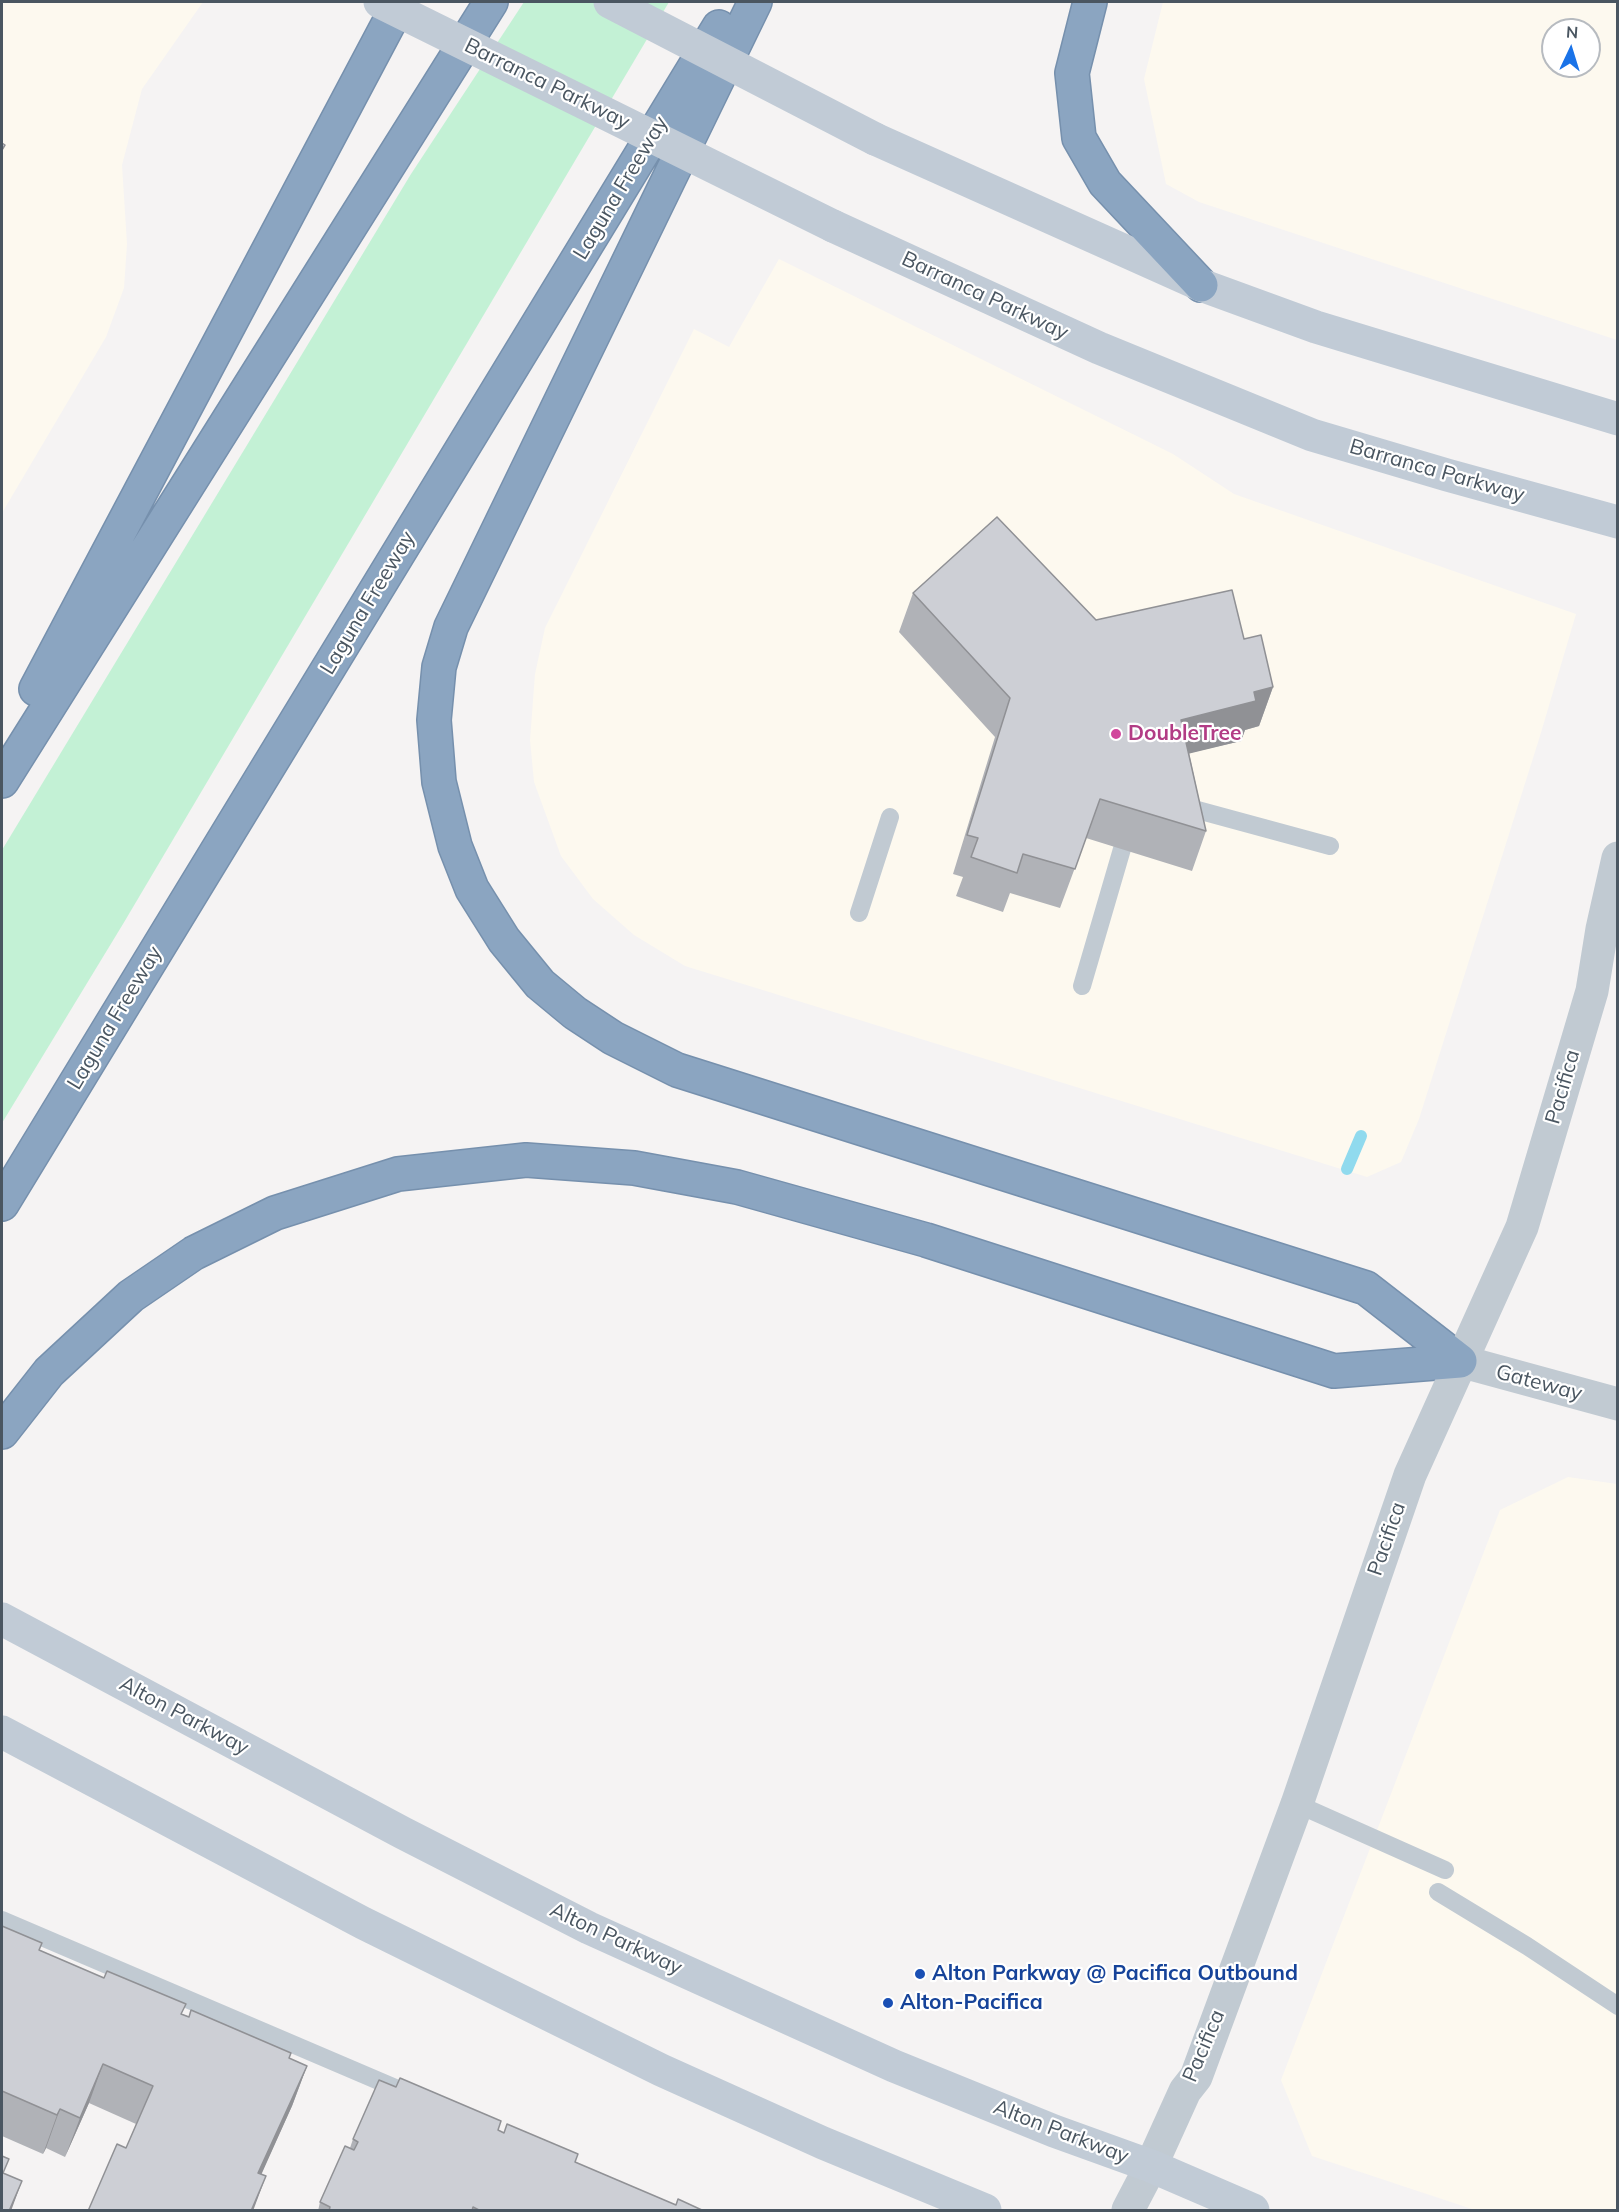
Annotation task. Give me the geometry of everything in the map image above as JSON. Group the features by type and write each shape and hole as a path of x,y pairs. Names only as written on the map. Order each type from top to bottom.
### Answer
{"highway":[{"path":"2,754 400,2"},
{"path":"2,781 491,2"},
{"name":"Laguna Freeway","path":"2,1204 735,2"},
{"path":"755,2 451,627 439,667 434,720 439,782 454,846 472,889 504,940 540,984 575,1013 613,1038 677,1070 1366,1288 1460,1361"},
{"path":"1090,2 1072,73 1079,138 1105,183 1201,285"},
{"path":"2,1432 50,1372 131,1296 194,1253 275,1214 398,1174 526,1160 634,1168 737,1186 926,1240 1334,1371 1460,1361"}],"main road":[{"name":"Barranca Parkway","path":"380,2 833,226 1100,348 1312,435 1617,522"},
{"path":"610,2 875,139 1201,285 1316,327 1617,419"},
{"name":"Alton Parkway","path":"2,1619 403,1833 589,1928 905,2070 1054,2131 1151,2166 1253,2211"},
{"path":"2,1732 363,1923 662,2070 823,2143 985,2211"}],"street":[{"name":"Pacifica","path":"1128,2211 1185,2091 1196,2077 1297,1804 1410,1475 1522,1227 1592,991 1617,858"},
{"name":"Gateway","path":"1460,1361 1617,1404"}],"lane":[{"path":"1177,804 1330,846"},
{"path":"859,913 890,817"},
{"path":"1082,986 1122,849"},
{"path":"1297,1804 1445,1870"},
{"path":"1438,1892 1527,1946 1617,2006"},
{"path":"2,1920 420,2098"}],"shaded area":[{"path":"2,2 203,2 142,89 122,165 127,244 124,288 106,337 2,513"},
{"path":"1163,2 1617,2 1617,340 1199,202 1166,184 1144,79"},
{"path":"779,259 1173,454 1234,494 1576,614 1540,736 1419,1119 1401,1162 1367,1177 685,966 634,935 593,899 561,856 534,782 530,740 535,674 545,628 694,329 729,347"},
{"path":"1568,1477 1617,1484 1617,2210 1475,2210 1312,2156 1281,2080 1500,1510"}],"green space":[{"path":"524,2 669,2 123,924 2,1123 2,850 411,174"}],"building":[{"name":"DoubleTree","path":"997,517 1096,620 1232,590 1244,639 1261,635 1273,687 1254,692 1256,701 1181,720 1206,831 1100,799 1075,869 1023,854 1017,873 971,857 978,838 967,835 1010,698 913,593"},
{"path":"2,1926 42,1943 39,1950 104,1978 107,1971 186,2004 181,2014 189,2017 191,2010 291,2053 289,2058 307,2066 258,2173 266,2176 251,2211 88,2211 117,2144 126,2148 153,2086 103,2064 80,2118 60,2109 57,2115 2,2091"},
{"path":"400,2078 501,2121 498,2130 504,2133 507,2124 578,2154 575,2162 676,2205 678,2199 704,2211 481,2211 473,2207 472,2211 329,2211 330,2207 320,2202 345,2146 354,2150 358,2142 353,2139 379,2080 396,2087"},
{"path":"2,2156 9,2159 3,2173 22,2181 9,2211 2,2211"}],"waterway":[{"path":"1347,1169 1361,1136"}],"place":[{"name":"DoubleTree","path":"1116,734"},
{"name":"Alton Parkway @ Pacifica Outbound","path":"920,1974"},
{"name":"Alton-Pacifica","path":"888,2003"}]}
